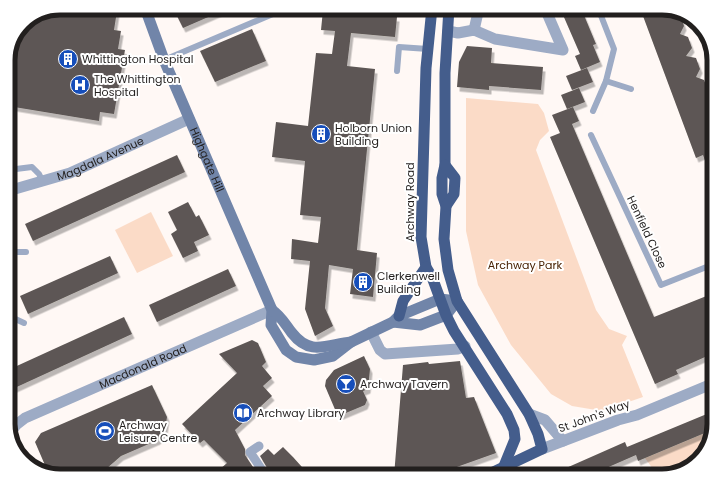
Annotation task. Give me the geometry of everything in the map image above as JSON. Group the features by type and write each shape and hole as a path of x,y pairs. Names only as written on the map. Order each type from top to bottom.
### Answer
{"highway":[{"name":"Archway Road","path":"432,15 428,49 424,128 421,237 426,267 432,277 446,315 507,414 514,430 515,439 504,466"},
{"path":"449,15 444,102 445,165 442,178 442,194 446,206 444,239 448,270 457,300 529,414 538,434 542,449"},
{"path":"396,319 403,301 426,267"},
{"name":"St John's Way","path":"498,469 542,449"}],"main road":[{"name":"Highgate Hill","path":"148,15 164,60 272,310 281,318 290,332 304,345 322,347 351,342"},
{"path":"351,342 440,299 457,300"},
{"path":"396,319 420,325 446,315 457,300"},
{"name":"Highgate Hill","path":"272,310 270,321 273,329 282,346 296,357 307,360 324,359 337,354 351,342"}],"street":[{"path":"474,30 477,15"},
{"path":"448,31 458,33 474,30 495,39 564,50 547,15"},
{"name":"Magdala Avenue","path":"15,189 70,173 189,119"},
{"name":"Macdonald Road","path":"15,424 272,310"},
{"path":"371,332 380,350 385,354 458,349 465,346"},
{"name":"St John's Way","path":"542,449 618,420 637,415 707,386"},
{"path":"529,414 545,420 563,441"},
{"path":"260,446 250,452 261,469"}],"lane":[{"path":"164,60 270,15"},
{"path":"593,111 606,81 614,49 601,15"},
{"path":"397,70 399,47 428,49"},
{"path":"606,81 631,89"},
{"name":"Henfield Close","path":"591,135 661,285 707,267"},
{"path":"15,169 32,167 39,174 43,182"},
{"path":"15,252 26,252"},
{"path":"15,319 24,323"}],"green space":[{"name":"Archway Park","path":"466,98 538,104 544,113 549,131 540,140 536,150 596,310 609,329 627,336 622,345 643,397 602,411 572,406 551,394 511,345 478,285 466,231"},
{"path":"151,212 173,256 137,273 115,230"},
{"path":"706,432 696,454 679,466 668,469 653,469 645,458"}],"building":[{"name":"Whittington Hospital","path":"116,15 114,30 121,31 118,49 125,50 114,114 100,112 99,121 15,107 15,57 20,40 30,26 46,17 52,16"},
{"path":"176,15 213,15 183,28"},
{"name":"Holborn Union Building","path":"322,15 376,15 397,17 395,37 351,33 347,66 375,69 357,250 377,253 373,297 350,294 353,269 329,265 325,308 333,326 315,336 305,309 310,261 291,259 292,239 318,243 321,217 300,215 305,161 272,157 276,122 308,126 316,53 332,54 335,31 321,30"},
{"path":"563,15 584,15 596,44 593,45 600,62 581,70 575,56 580,54"},
{"path":"643,15 670,16 682,20 684,26 680,34 688,37 692,48 686,56 696,58 700,69 696,77 704,80 707,88 707,166 703,155 696,158"},
{"path":"252,29 266,61 215,82 200,51"},
{"path":"467,46 492,48 491,63 543,67 541,90 489,86 489,90 457,87 459,62"},
{"path":"587,68 593,82 572,90 566,76"},
{"path":"579,88 585,102 567,109 561,95"},
{"path":"573,107 579,121 572,124 654,317 707,296 707,356 676,370 678,374 655,384 550,137 560,133 552,115"},
{"path":"177,155 185,172 33,241 25,224"},
{"path":"188,202 196,217 199,215 209,235 194,242 198,251 183,258 171,234 177,230 168,212"},
{"path":"110,256 118,273 28,314 20,296"},
{"path":"228,269 236,286 157,322 149,305"},
{"path":"124,317 132,334 15,388 15,367"},
{"path":"252,340 258,343 266,362 262,366 272,378 263,386 272,396 235,430 245,449 245,455 254,469 220,469 227,463 204,440 200,443 182,424 237,373 219,354"},
{"name":"Archway Tavern","path":"364,356 370,369 368,389 363,391 367,400 365,405 341,415 337,414 325,386 326,380 334,370"},
{"path":"460,361 466,398 474,397 496,453 454,469 395,469 403,365 428,362 429,364"},
{"name":"Archway Leisure Centre","path":"152,385 167,417 165,430 158,440 121,456 106,469 54,469 45,466 35,442 41,433"},
{"path":"707,414 706,432 638,461 636,455 604,469 564,469 625,442 627,447"},
{"path":"283,447 304,469 268,469 260,456 268,449 274,455"}],"place":[{"name":"Whittington Hospital","path":"68,59"},
{"name":"The Whittington Hospital","path":"80,85"},
{"name":"Holborn Union Building","path":"321,134"},
{"name":"Clerkenwell Building","path":"363,282"},
{"name":"Archway Tavern","path":"346,384"},
{"name":"Archway Library","path":"243,413"},
{"name":"Archway Leisure Centre","path":"105,431"}]}
